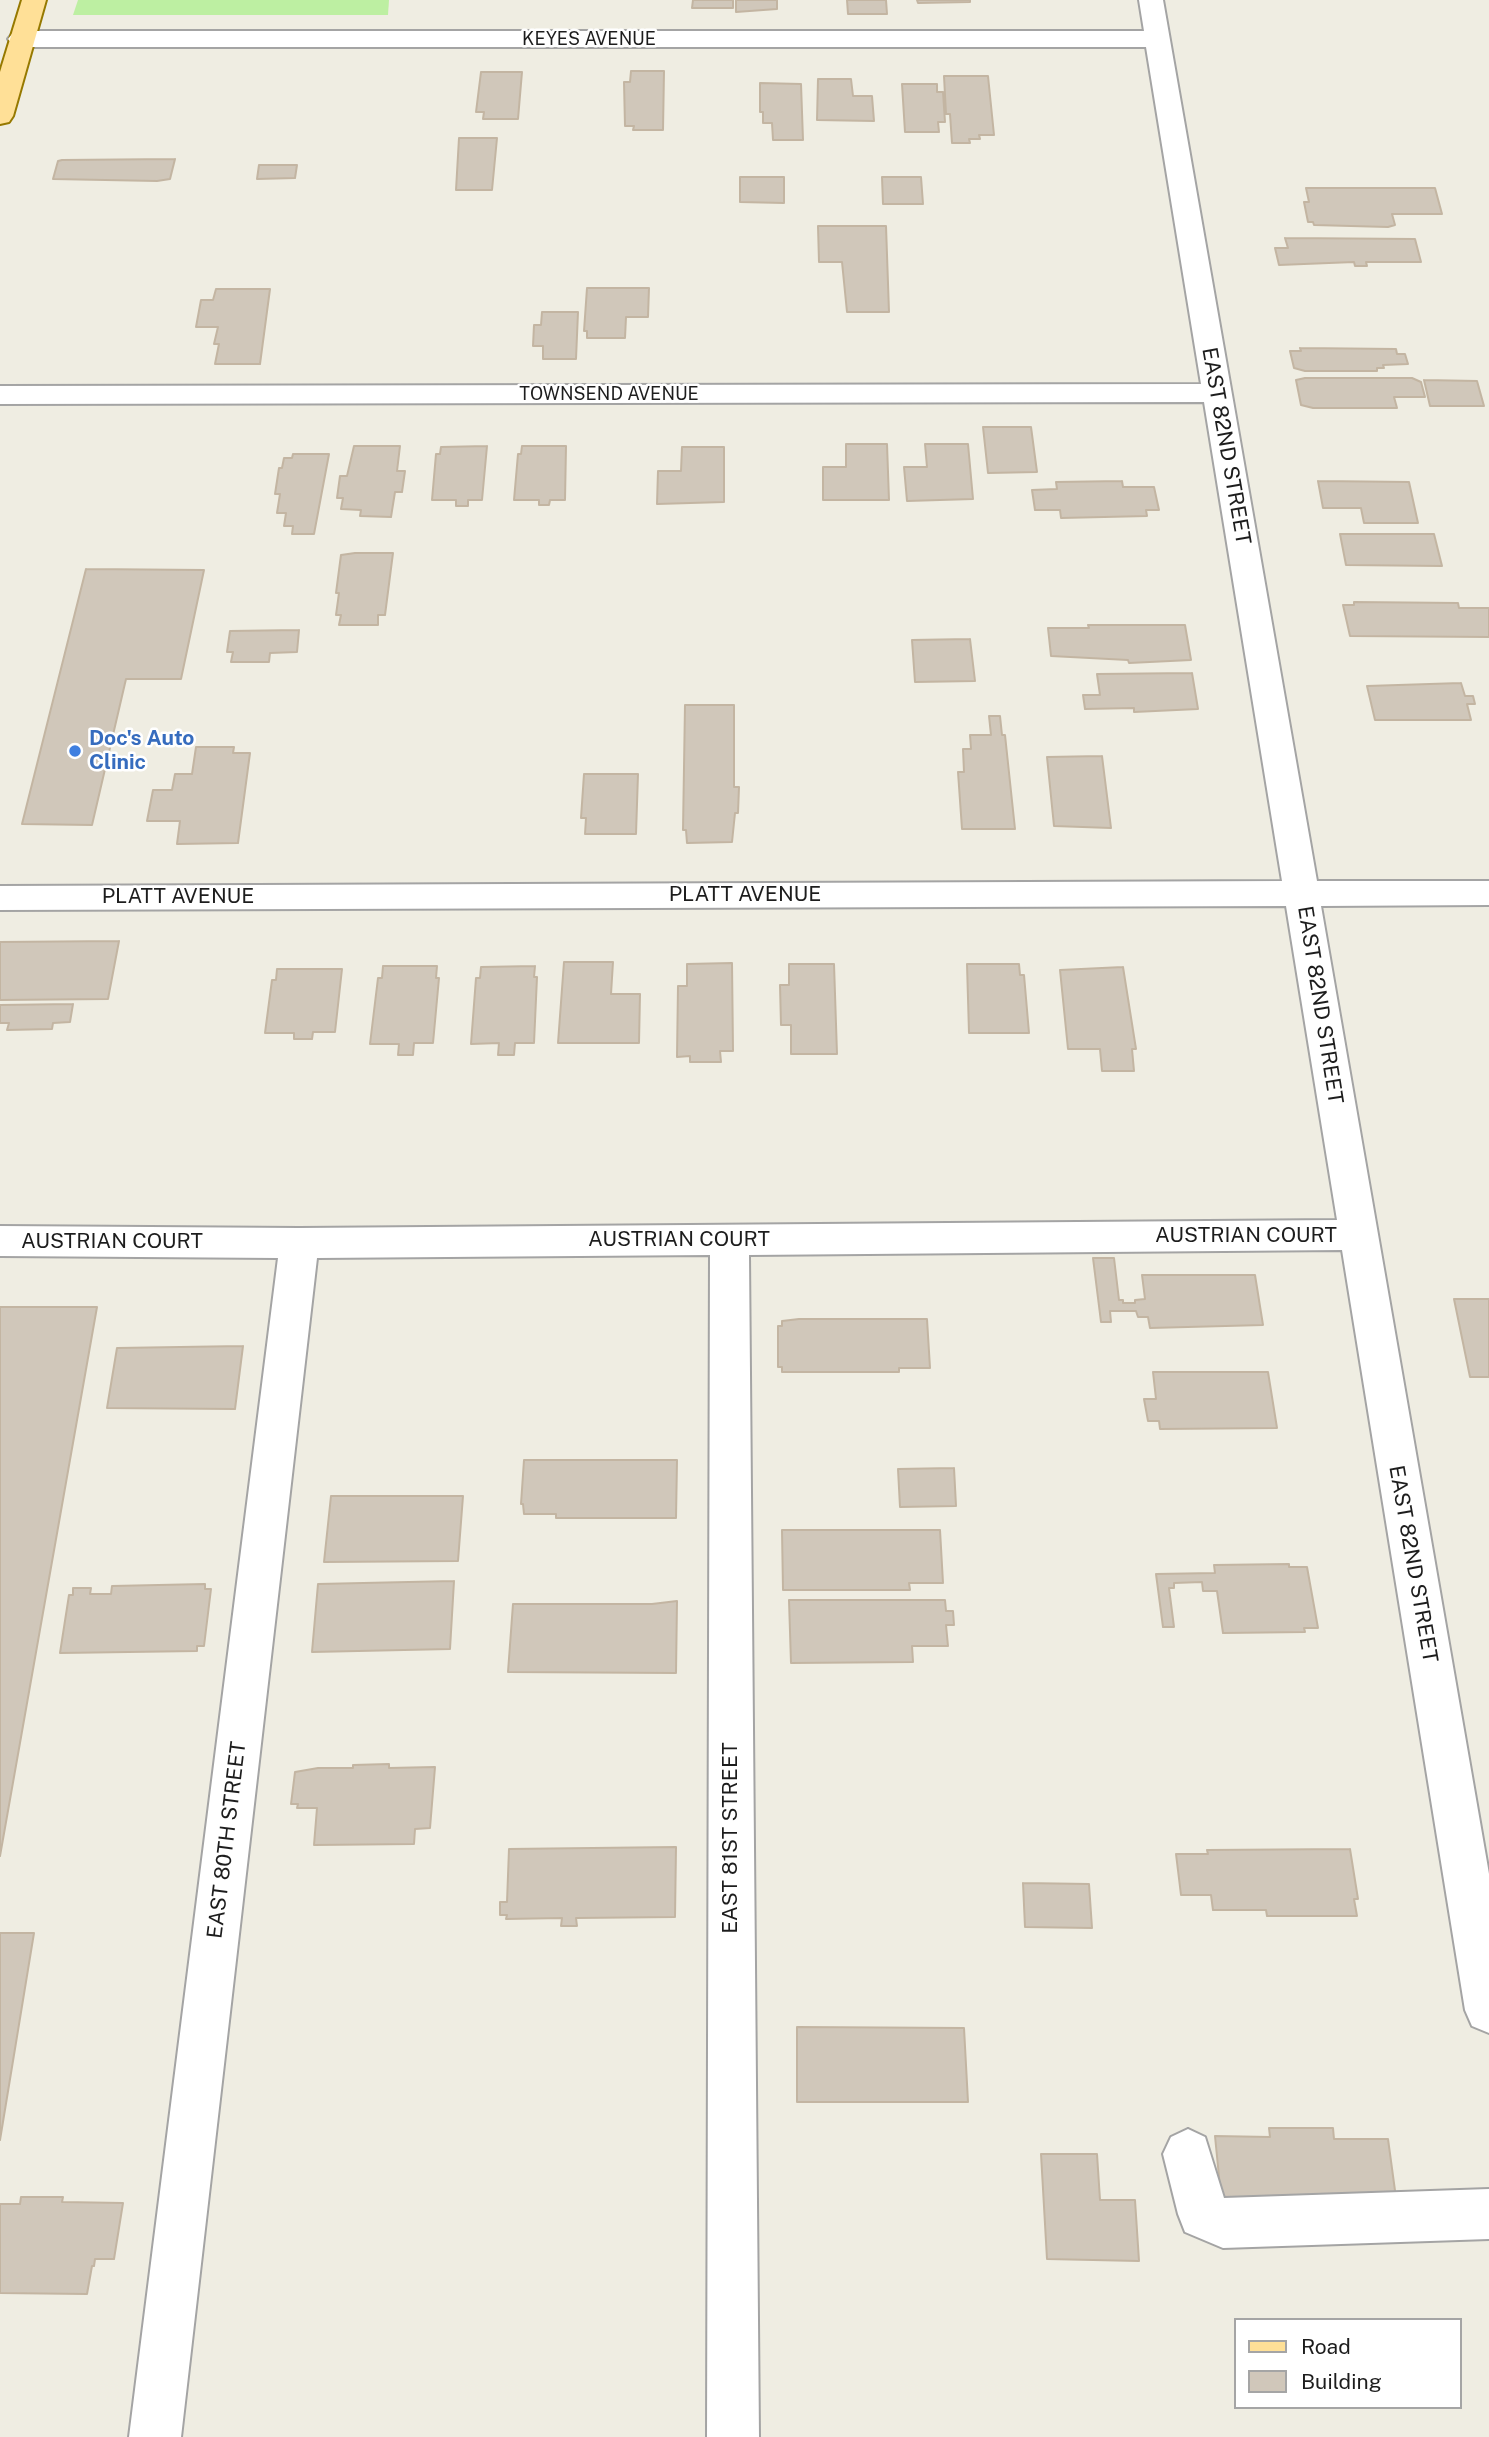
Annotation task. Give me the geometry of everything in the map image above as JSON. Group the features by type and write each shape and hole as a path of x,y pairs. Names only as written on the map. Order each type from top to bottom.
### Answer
{"main road":[{"path":"0,116 28,20"}],"street":[{"name":"EAST 82ND STREET","path":"1152,0 1489,2010"},
{"name":"KEYES AVENUE","path":"0,22 28,20 1158,39"},
{"name":"TOWNSEND AVENUE","path":"0,395 1218,393"},
{"name":"PLATT AVENUE","path":"0,898 1489,893"},
{"name":"AUSTRIAN COURT","path":"0,1241 299,1243 1358,1235"},
{"name":"EAST 81ST STREET","path":"729,1239 733,2437"},
{"name":"EAST 80TH STREET","path":"155,2437 299,1243"},
{"path":"1188,2154 1203,2214 1223,2223 1489,2214"}],"green space":[{"path":"78,0 389,0 388,15 73,15"}],"building":[{"path":"693,0 733,0 733,8 692,8"},
{"path":"736,0 777,0 777,9 736,12"},
{"path":"847,0 886,0 887,14 848,14"},
{"path":"917,0 970,0 970,2 918,3"},
{"path":"631,71 664,71 663,130 633,130 634,126 625,126 624,82 630,82"},
{"path":"481,72 522,72 518,119 483,119 484,112 476,112"},
{"path":"944,76 988,76 994,135 979,135 980,139 969,139 970,143 952,143 950,114 946,114"},
{"path":"818,79 851,79 853,96 872,96 874,121 817,120"},
{"path":"760,83 801,84 803,140 773,140 772,123 763,123 763,112 760,112"},
{"path":"902,84 937,84 937,92 943,92 945,122 938,122 939,132 905,132"},
{"path":"459,138 497,138 492,190 456,190"},
{"path":"175,159 170,179 53,179 58,161 62,160"},
{"path":"259,165 297,165 295,178 257,179"},
{"path":"740,177 784,177 784,203 740,202"},
{"path":"882,177 921,177 923,204 883,204"},
{"path":"1306,188 1435,188 1442,214 1392,214 1395,225 1388,227 1314,225 1313,222 1308,222 1304,202 1309,202"},
{"path":"818,226 886,226 889,312 847,312 842,262 819,262"},
{"path":"1285,238 1415,239 1421,262 1366,262 1367,266 1355,266 1354,262 1279,265 1275,248 1288,248"},
{"path":"587,288 649,288 648,317 626,317 625,338 587,338 587,331 584,331"},
{"path":"216,289 270,289 260,364 215,364 219,344 214,344 218,327 196,327 201,300 213,300"},
{"path":"542,312 578,312 576,359 543,359 543,346 533,346 534,325 541,325"},
{"path":"1300,348 1396,349 1397,354 1405,354 1408,364 1383,365 1384,368 1377,368 1377,371 1305,371 1294,368 1290,351 1301,351"},
{"path":"1412,378 1421,382 1425,397 1394,397 1397,408 1313,408 1301,405 1296,380"},
{"path":"1424,380 1477,381 1484,406 1430,406"},
{"path":"983,427 1031,427 1037,472 988,473"},
{"path":"846,444 887,444 889,500 823,500 823,467 846,467"},
{"path":"925,444 968,444 973,499 907,501 904,467 927,467"},
{"path":"354,446 400,446 397,471 405,471 402,492 395,492 391,517 360,516 361,510 341,509 343,498 337,498 340,476 347,476"},
{"path":"487,446 482,500 468,500 468,506 456,506 456,500 432,500 436,454 440,454 441,447"},
{"path":"522,446 566,446 565,500 550,500 549,505 539,505 539,500 514,500 518,454 521,454"},
{"path":"682,447 724,447 724,502 657,504 658,471 681,471"},
{"path":"293,454 329,454 314,534 292,534 293,526 284,526 286,513 277,513 280,494 275,494 279,468 282,468 284,458 292,458"},
{"path":"1122,481 1123,487 1154,487 1159,510 1146,510 1147,516 1061,518 1060,510 1035,510 1032,490 1057,489 1056,482"},
{"path":"1318,481 1409,482 1418,523 1364,523 1361,508 1323,508"},
{"path":"1340,534 1434,534 1442,566 1346,565"},
{"path":"393,553 385,615 378,615 378,625 339,625 341,615 336,615 339,593 336,593 341,555"},
{"name":"Doc's Auto Clinic","path":"86,569 204,570 181,679 126,679 92,825 22,824"},
{"path":"1354,602 1458,603 1459,608 1489,608 1489,637 1350,636 1343,605 1354,605"},
{"path":"1088,625 1185,625 1191,660 1129,663 1128,660 1051,656 1048,628 1089,628"},
{"path":"299,630 297,652 270,653 269,662 231,662 233,652 227,652 230,631"},
{"path":"970,639 975,681 915,682 912,640"},
{"path":"1192,673 1198,709 1134,712 1134,708 1085,709 1083,695 1100,695 1097,674"},
{"path":"1461,683 1465,696 1473,696 1475,704 1467,704 1471,720 1375,720 1367,686"},
{"path":"685,705 734,705 734,787 739,787 738,813 735,813 732,842 687,843 686,830 683,830"},
{"path":"989,716 1000,716 1002,735 1005,735 1015,829 962,829 958,772 964,772 963,749 971,749 970,735 991,735"},
{"path":"196,747 234,747 233,753 250,753 238,843 177,844 180,821 147,821 153,790 172,790 175,774 192,774"},
{"path":"1102,756 1111,828 1054,826 1047,757"},
{"path":"584,774 638,774 636,834 585,834 586,818 581,818"},
{"path":"119,941 108,999 0,1000 0,942"},
{"path":"564,962 613,962 611,994 640,994 639,1043 558,1043"},
{"path":"732,963 733,1051 720,1051 721,1062 690,1062 690,1056 677,1057 678,986 687,986 687,964"},
{"path":"789,964 834,964 837,1054 791,1054 791,1025 781,1025 780,985 789,985"},
{"path":"967,964 1019,964 1020,975 1024,975 1029,1033 969,1033"},
{"path":"383,966 437,966 436,978 439,978 433,1043 414,1043 413,1055 398,1055 399,1044 370,1044 378,978 382,978"},
{"path":"535,966 534,977 537,977 534,1043 515,1043 514,1055 498,1055 499,1043 471,1044 476,978 480,978 481,967"},
{"path":"1123,967 1136,1049 1132,1049 1134,1071 1102,1071 1100,1049 1068,1049 1060,970"},
{"path":"277,969 342,969 335,1032 313,1032 312,1039 294,1039 294,1033 265,1033 272,980 276,980"},
{"path":"73,1004 70,1022 53,1023 52,1029 7,1030 9,1023 0,1023 0,1005"},
{"path":"1093,1258 1114,1258 1119,1300 1123,1300 1123,1303 1135,1303 1135,1300 1145,1299 1142,1275 1255,1275 1263,1325 1150,1328 1148,1317 1138,1317 1136,1311 1110,1311 1111,1322 1101,1322"},
{"path":"1454,1299 1489,1299 1489,1377 1470,1377"},
{"path":"0,1307 97,1307 0,1856"},
{"path":"927,1319 930,1368 899,1368 899,1372 782,1372 782,1367 778,1367 778,1326 782,1326 782,1321"},
{"path":"243,1346 235,1409 107,1408 117,1348"},
{"path":"1153,1372 1268,1372 1277,1428 1160,1429 1159,1421 1148,1421 1144,1399 1156,1399"},
{"path":"524,1460 677,1460 676,1518 556,1518 556,1514 524,1514 521,1504"},
{"path":"954,1468 956,1506 900,1507 898,1469"},
{"path":"331,1496 463,1496 458,1561 324,1562"},
{"path":"782,1530 940,1530 943,1583 909,1583 910,1590 783,1590"},
{"path":"1289,1564 1289,1567 1307,1567 1318,1628 1304,1628 1305,1632 1223,1633 1217,1591 1203,1591 1202,1582 1174,1583 1174,1588 1169,1588 1174,1627 1163,1627 1156,1574 1215,1573 1214,1565"},
{"path":"454,1581 450,1649 312,1652 318,1584"},
{"path":"205,1584 205,1589 211,1589 204,1646 197,1646 197,1651 60,1653 69,1595 73,1595 73,1588 91,1588 90,1594 111,1594 112,1586"},
{"path":"789,1600 945,1600 946,1611 953,1611 954,1625 946,1625 948,1646 912,1646 913,1662 791,1663"},
{"path":"677,1601 676,1673 508,1672 513,1604 652,1604"},
{"path":"389,1764 389,1768 435,1767 430,1828 415,1829 414,1844 314,1845 317,1808 297,1808 298,1804 291,1804 295,1772"},
{"path":"676,1847 675,1917 576,1918 577,1926 561,1926 562,1918 506,1919 507,1915 500,1915 500,1902 507,1902 509,1849"},
{"path":"1350,1849 1358,1899 1354,1899 1357,1916 1267,1916 1266,1910 1213,1910 1211,1895 1181,1895 1176,1854 1208,1854 1207,1850"},
{"path":"1023,1883 1089,1884 1092,1928 1025,1927"},
{"path":"0,1933 34,1933 0,2140"},
{"path":"797,2027 964,2028 968,2102 797,2102"},
{"path":"1269,2128 1333,2128 1334,2139 1388,2139 1396,2198 1221,2197 1215,2136 1270,2137"},
{"path":"1041,2154 1097,2154 1100,2200 1135,2200 1139,2261 1047,2259"},
{"path":"21,2197 63,2197 62,2202 123,2203 114,2259 95,2259 87,2294 0,2293 0,2204 20,2204"}],"place":[{"name":"Doc's Auto Clinic","path":"75,751"}]}
